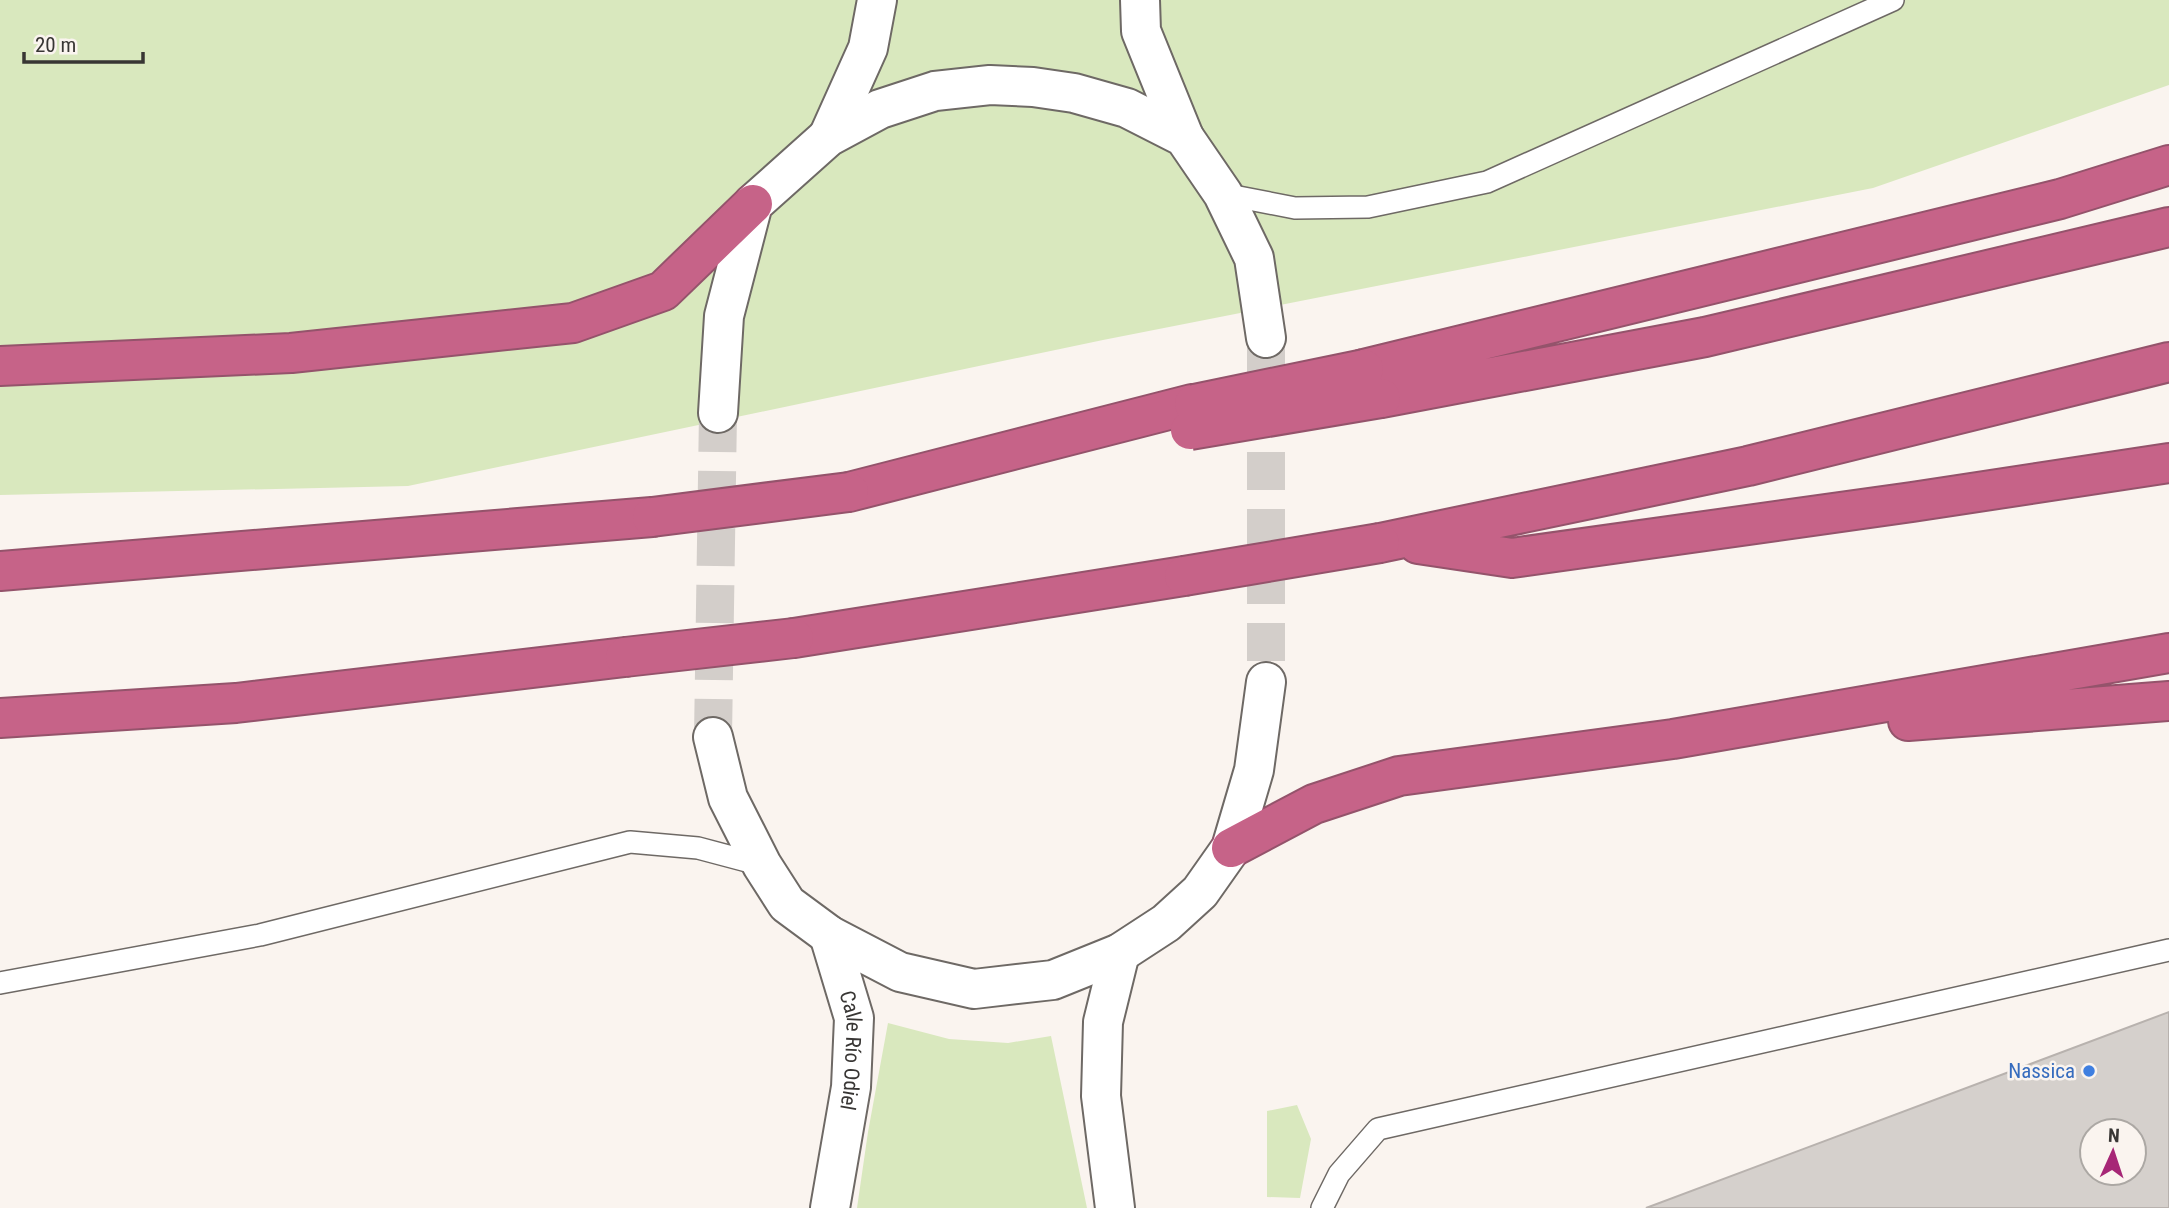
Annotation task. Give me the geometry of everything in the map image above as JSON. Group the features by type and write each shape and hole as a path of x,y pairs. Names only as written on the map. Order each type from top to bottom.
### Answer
{"highway":[{"path":"0,571 652,517 849,492 1190,430 1372,384 2060,199 2169,165"},
{"path":"0,366 290,353 573,323 663,291 753,204"},
{"path":"1372,384 1705,337 2169,227"},
{"path":"0,718 236,703 794,638 1184,576 1386,542 1748,466 2169,362"},
{"path":"1386,542 1512,558 1912,502 2159,463"},
{"path":"1231,848 1314,804 1399,776 1672,739 2169,653"},
{"path":"1672,739 2169,701"}],"street":[{"path":"828,137 867,48 877,0"},
{"path":"1140,0 1140,31 1184,137 1223,194 1254,258 1266,338"},
{"path":"718,413 724,316 753,204 828,137 880,109 935,91 990,85 1074,93 1127,108 1184,137"},
{"path":"713,737 728,798 762,865 787,904 829,935 900,972 974,989 1053,980 1120,953 1166,922 1200,892 1231,848 1254,770 1266,682"},
{"name":"Calle Río Odiel","path":"829,935 854,1018 851,1087 830,1208"},
{"path":"1115,1208 1101,1096 1103,1022 1120,953"}],"lane":[{"path":"1223,194 1295,208 1368,207 1487,182 1894,0"},
{"path":"0,983 260,934 630,842 698,848 762,865"},
{"path":"1322,1208 1339,1174 1378,1129 2169,950"}],"green space":[{"path":"0,0 2169,0 2169,85 1873,188 1103,340 408,486 0,495"},
{"path":"888,1023 949,1039 1008,1043 1051,1036 1087,1208 857,1208"},
{"path":"1297,1105 1311,1139 1300,1198 1267,1197 1267,1111"}],"building":[{"name":"Nassica","path":"2169,1012 2169,1208 1646,1208"}],"tunnel":[{"path":"1266,338 1266,682"},
{"path":"713,737 718,413"}],"place":[{"name":"Nassica","path":"2089,1071"}]}
